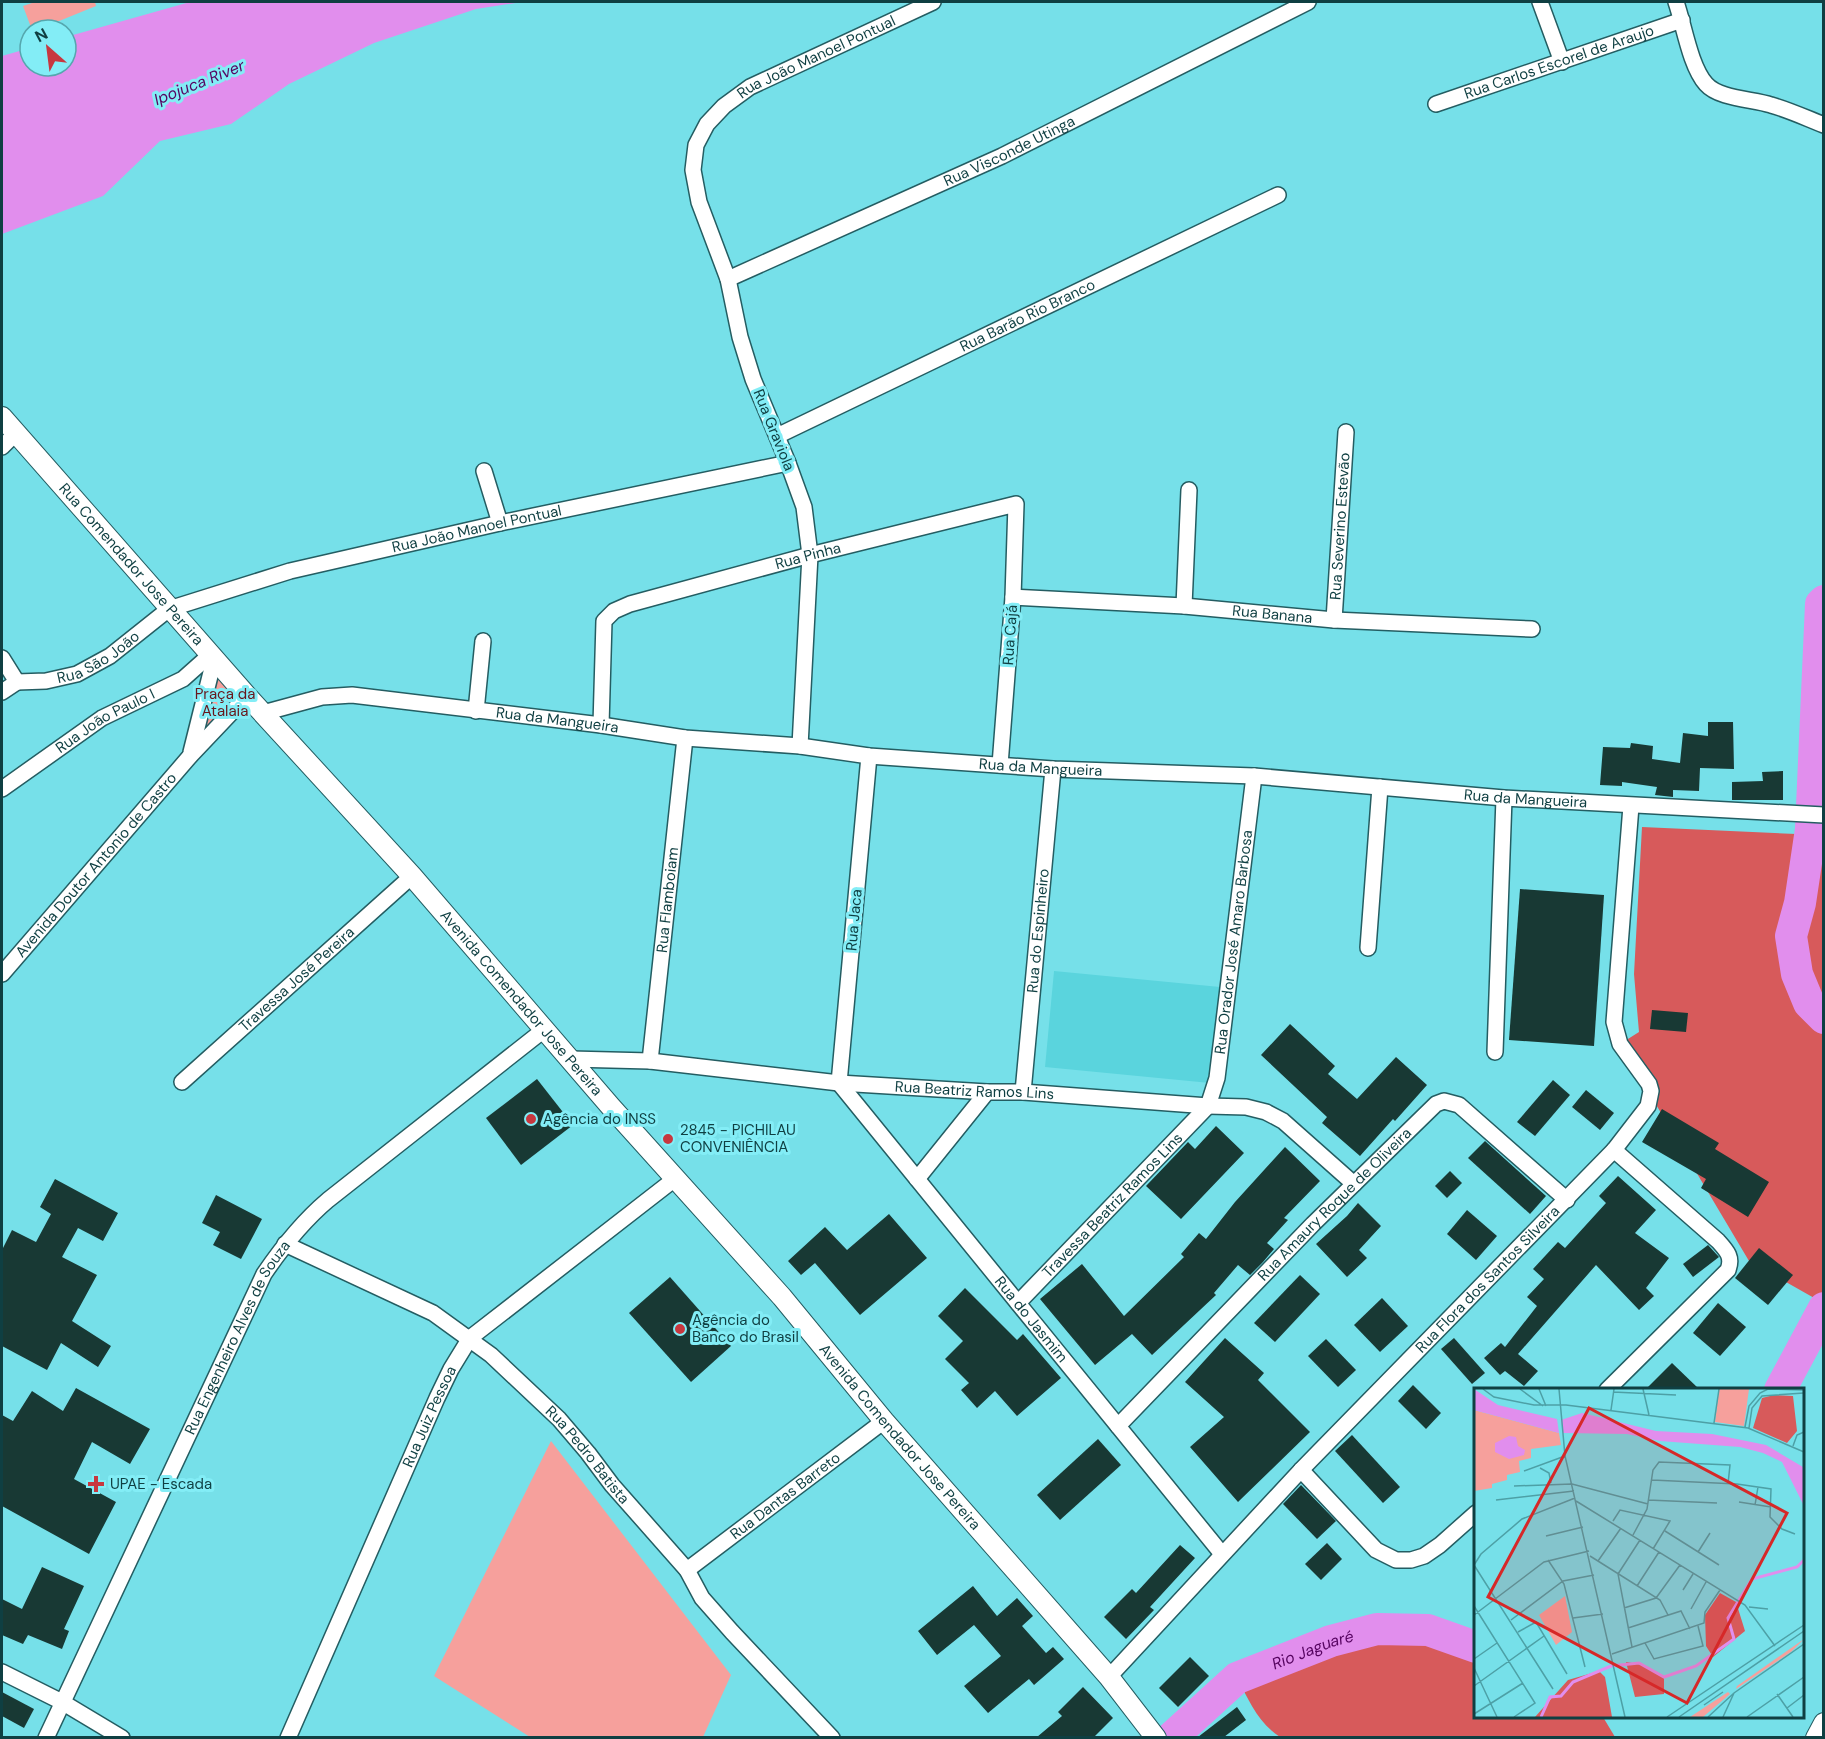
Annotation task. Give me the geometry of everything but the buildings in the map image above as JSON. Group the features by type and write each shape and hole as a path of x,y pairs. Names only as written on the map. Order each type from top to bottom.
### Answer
{"street":[{"name":"Rua João Manoel Pontual","path":"707,124 724,106 750,87 933,2"},
{"name":"Rua Visconde Utinga","path":"728,279 1002,156 1283,8 1308,2"},
{"path":"1540,2 1562,62"},
{"path":"1676,2 1695,64 1712,90 1772,105 1824,125"},
{"name":"Rua Carlos Escorel de Araujo","path":"1436,104 1682,20"},
{"name":"Rua Graviola","path":"707,124 696,146 693,170 699,202 728,279 740,337 753,379 804,507 810,555 800,746"},
{"name":"Rua Barão Rio Branco","path":"777,436 1278,195"},
{"name":"Rua Comendador Jose Pereira","path":"2,417 8,441 169,609 263,713"},
{"name":"Rua Severino Estevão","path":"1334,620 1346,432"},
{"name":"Rua João Manoel Pontual","path":"169,609 290,571 500,523 788,463"},
{"path":"483,471 500,523"},
{"path":"1184,606 1189,490"},
{"name":"Rua Pinha","path":"601,725 604,621 614,611 630,604 810,555 1016,504"},
{"name":"Rua Cajá","path":"1000,765 1013,597 1016,504"},
{"name":"Rua Banana","path":"1013,597 1184,606 1334,620 1532,629"},
{"name":"Rua São João","path":"17,682 46,681 77,674 110,656 169,609"},
{"path":"476,711 483,641"},
{"name":"Avenida Doutor Antonio de Castro","path":"190,755 212,657"},
{"name":"Rua João Paulo I","path":"2,789 102,718 183,679 212,657"},
{"path":"2,658 17,682 2,692"},
{"name":"Rua da Mangueira","path":"263,713 322,696 352,695 601,725 685,738 800,746 869,756 1053,769 1254,776 1504,798 1824,815"},
{"name":"Avenida Doutor Antonio de Castro","path":"2,974 190,755 247,696"},
{"name":"Avenida Comendador Jose Pereira","path":"263,713 412,876 782,1297 884,1421 1109,1677 1155,1735"},
{"name":"Rua Flamboiam","path":"650,1061 685,738"},
{"name":"Rua Jaca","path":"839,1083 869,756"},
{"name":"Rua do Espinheiro","path":"1023,1092 1053,769"},
{"name":"Rua Orador José Amaro Barbosa","path":"1208,1106 1217,1078 1254,776"},
{"path":"1368,948 1380,787"},
{"path":"1495,1052 1504,798"},
{"name":"Rua Flora dos Santos Silveira","path":"1109,1677 1301,1470 1567,1200 1614,1150 1648,1106 1651,1092 1645,1076 1620,1044 1614,1022 1631,806"},
{"name":"Travessa José Pereira","path":"182,1082 412,876"},
{"name":"Rua Engenheiro Alves de Souza","path":"46,1737 264,1274 285,1244 304,1221 328,1200 545,1029"},
{"name":"Rua Beatriz Ramos Lins","path":"571,1059 650,1061 839,1083 1023,1092 1246,1107 1266,1112 1283,1121 1354,1184"},
{"name":"Rua do Jasmim","path":"839,1083 1222,1554"},
{"path":"917,1179 987,1092"},
{"name":"Rua Amaury Roque de Oliveira","path":"1118,1426 1354,1184 1436,1104 1451,1101 1467,1111 1567,1200"},
{"name":"Travessa Beatriz Ramos Lins","path":"1018,1303 1208,1106"},
{"path":"1608,1388 1728,1270 1731,1262 1730,1255 1719,1241 1614,1150"},
{"name":"Rua Juiz Pessoa","path":"288,1737 437,1398 470,1338 676,1178"},
{"name":"Rua Pedro Batista","path":"285,1244 433,1313 491,1355 559,1419 612,1485 687,1570 702,1598 832,1737"},
{"name":"Rua Dantas Barreto","path":"687,1570 884,1421"},
{"path":"1301,1470 1376,1550 1396,1560 1411,1560 1424,1556 1474,1515"},
{"path":"2,1672 62,1702 122,1737"},
{"path":"1816,1737 1824,1723"}],"shaded area":[{"path":"1642,827 1796,834 1823,861 1823,1303 1749,1261 1620,1044 1639,1032 1634,974"},
{"path":"1054,971 1220,987 1210,1083 1045,1067"},
{"path":"1377,1629 1428,1630 1474,1647 1474,1718 1604,1718 1615,1737 1280,1737 1260,1718 1237,1678 1331,1641"}],"green space":[{"path":"35,2 95,2 96,6 66,18 28,18 23,6"},
{"name":"Praça da Atalaia","path":"217,670 250,706 200,739"},
{"path":"551,1441 731,1675 703,1737 530,1737 434,1676"}],"water":[{"name":"Ipojuca River","path":"190,2 522,2 476,9 374,43 289,84 231,124 160,141 103,196 2,234 2,56 18,51 18,78 78,78 78,34"}],"waterway":[{"name":"Rio Jaguaré","path":"1824,601 1821,604 1811,829 1800,903 1791,936 1797,974 1809,1003 1824,1018"},
{"name":"Rio Jaguaré","path":"1781,1388 1824,1308"},
{"name":"Rio Jaguaré","path":"1171,1738 1237,1678 1331,1641 1377,1629 1428,1630 1474,1646"}],"place":[{"name":"Agência do INSS","path":"531,1119"},
{"name":"2845 - PICHILAU CONVENIÊNCIA","path":"668,1139"},
{"name":"Agência do Banco do Brasil","path":"680,1329"},
{"name":"UPAE - Escada","path":"96,1484"}]}
